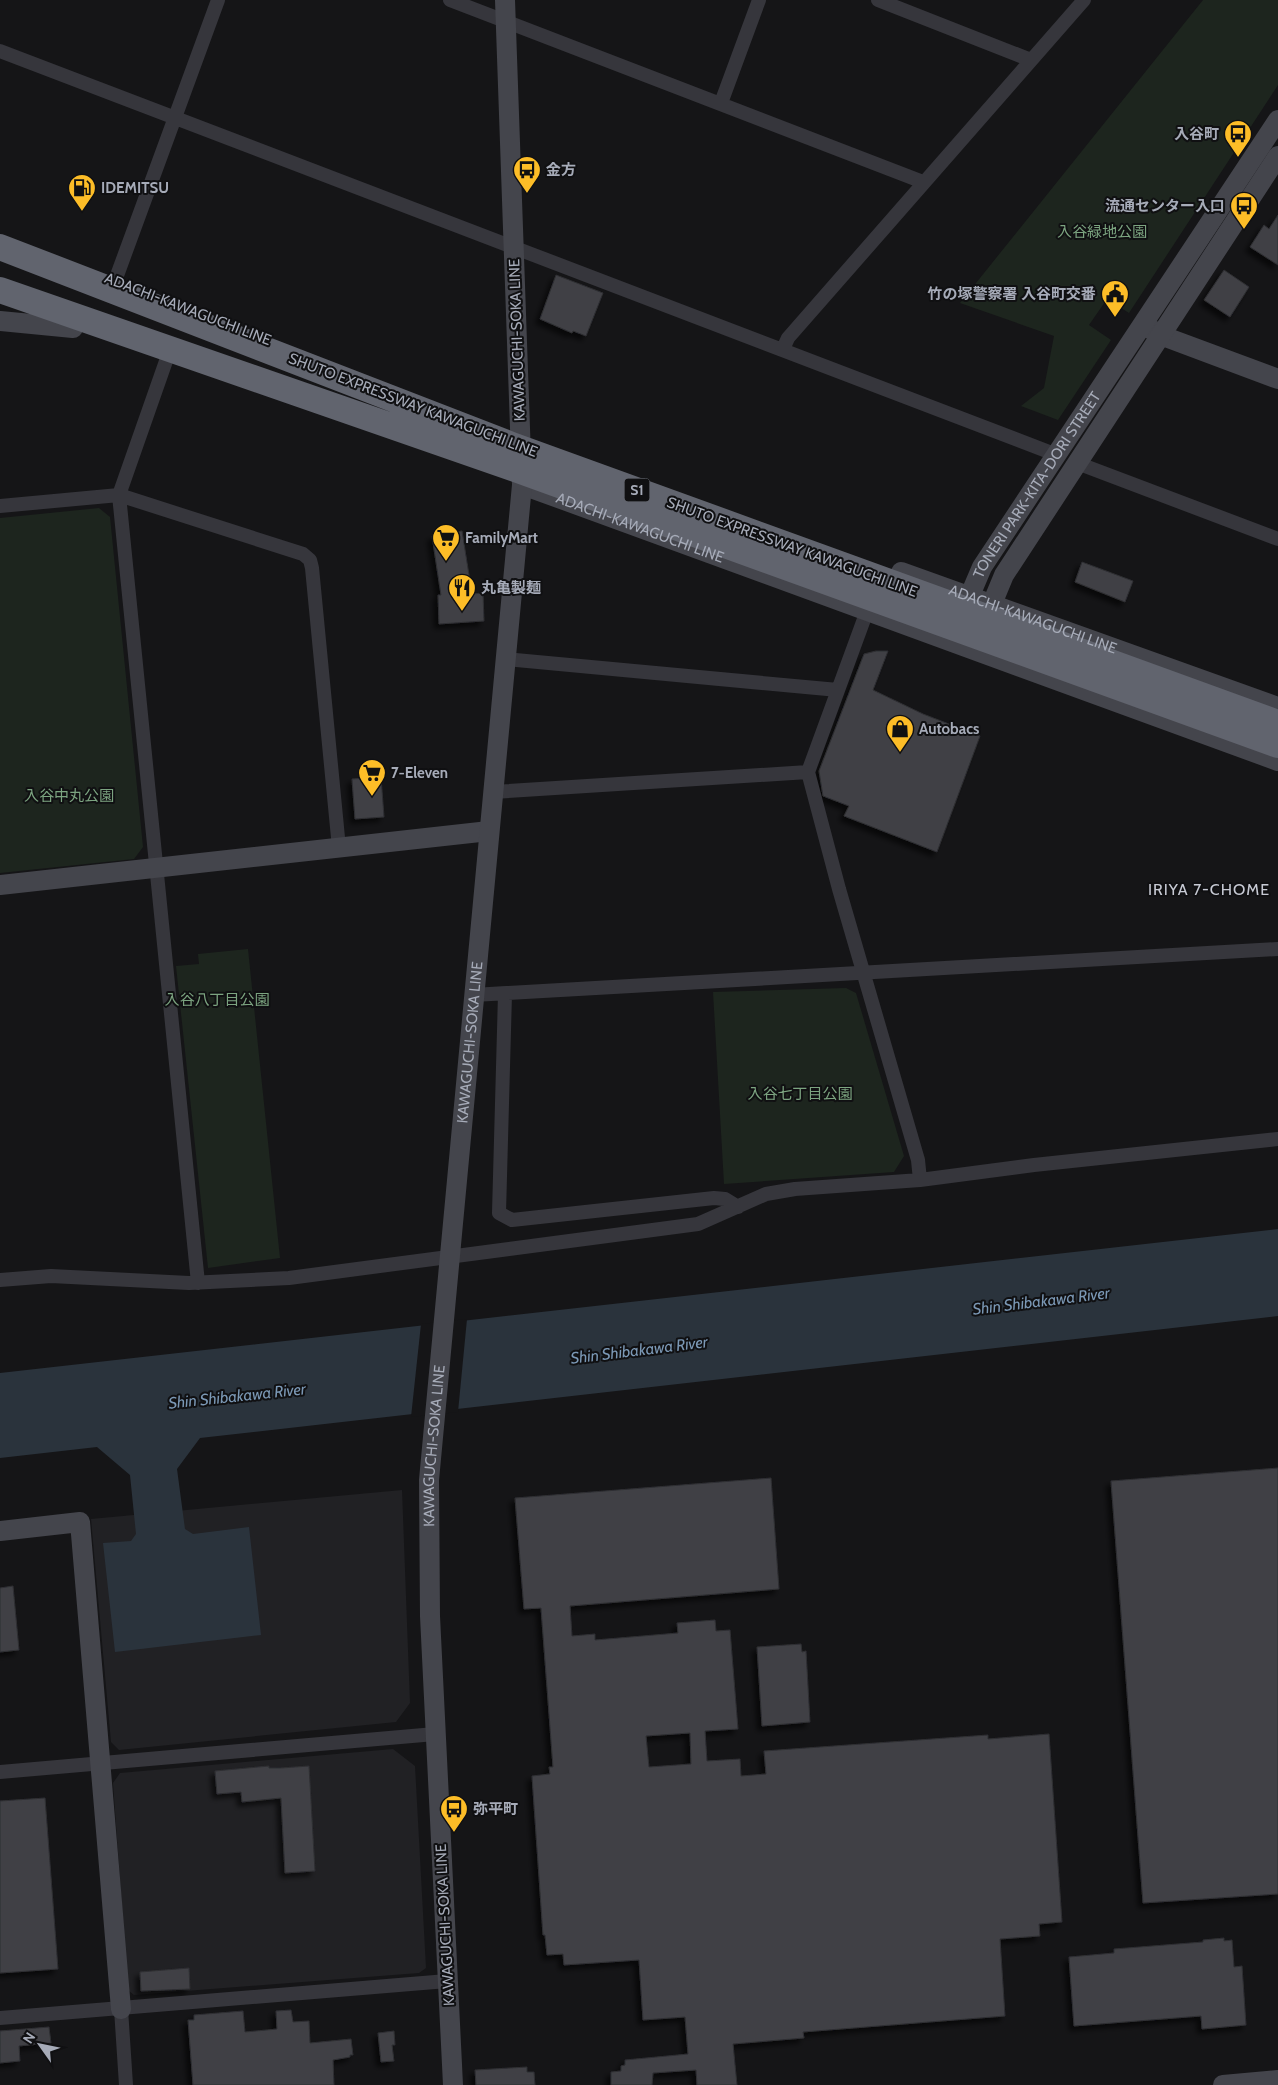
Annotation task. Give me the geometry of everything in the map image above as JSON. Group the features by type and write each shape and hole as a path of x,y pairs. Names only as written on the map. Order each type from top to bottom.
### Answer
{"highway":[{"name":"SHUTO EXPRESSWAY KAWAGUCHI LINE","path":"0,247 512,445 1278,723"},
{"name":"SHUTO EXPRESSWAY KAWAGUCHI LINE","path":"0,290 515,469 1278,745"}],"main road":[{"name":"KAWAGUCHI-SOKA LINE","path":"453,2085 428,1563 432,1455 473,995 522,485 505,0"},
{"name":"TONERI PARK-KITA-DORI STREET","path":"1278,120 982,567 959,622 964,645 982,630 1004,575 1278,156"},
{"name":"ADACHI-KAWAGUCHI LINE","path":"0,238 520,436 1278,707"},
{"name":"ADACHI-KAWAGUCHI LINE","path":"0,302 522,485 1278,761"},
{"path":"0,321 73,328"},
{"path":"1143,324 1160,335 1278,379"},
{"path":"0,885 489,831"},
{"path":"0,1531 80,1522 102,1764 121,2009"},
{"path":"1223,2085 1278,2080"}],"street":[{"path":"115,281 218,0"},
{"path":"450,0 923,182"},
{"path":"721,103 759,0"},
{"path":"783,349 788,338 1084,0"},
{"path":"885,1 1031,60"},
{"path":"0,51 1057,455"},
{"path":"166,361 119,495 198,1283"},
{"path":"1077,463 1278,539"},
{"path":"0,506 119,495 303,554 310,560 339,848"},
{"path":"867,610 808,772 863,972 918,1160 920,1180"},
{"path":"505,659 838,690"},
{"path":"493,792 808,772"},
{"path":"473,995 1278,949"},
{"path":"505,994 499,1213 512,1220 714,1198 725,1199 738,1207"},
{"path":"0,1280 51,1276 198,1283 288,1278 698,1224 766,1194 795,1189 920,1180 1034,1164 1278,1139"},
{"path":"0,1772 435,1734"},
{"path":"0,2018 448,1981"},
{"path":"121,2009 126,2085"}],"shaded area":[{"path":"402,1490 410,1703 396,1722 119,1750 111,1742 91,1519"},
{"path":"393,1749 415,1766 426,1968 419,1973 134,1995 128,1990 113,1783 120,1773"}],"green space":[{"name":"入谷緑地公園","path":"1203,0 1278,0 1278,85 1129,313 1107,299 1089,325 1111,340 1058,420 1021,406 1044,388 1054,336 960,303"},
{"name":"入谷中丸公園","path":"99,508 110,517 143,847 134,859 0,873 0,518"},
{"name":"入谷八丁目公園","path":"248,949 280,1258 208,1268 176,966 199,964 198,954"},
{"name":"入谷七丁目公園","path":"846,988 856,993 904,1156 894,1172 724,1184 713,992"}],"water":[{"name":"Shin Shibakawa River","path":"1278,1229 1278,1316 200,1438 177,1469 185,1529 193,1534 249,1527 261,1635 115,1652 103,1543 131,1541 136,1534 130,1475 97,1447 0,1458 0,1373"}],"pier":[{"path":"467,1319 458,1412 411,1417 421,1324"}],"building":[{"path":"1278,215 1278,265 1250,247 1264,225 1269,229"},
{"path":"1224,270 1249,287 1230,317 1204,300"},
{"path":"556,275 603,293 586,336 573,331 572,333 540,319"},
{"path":"462,531 472,594 483,593 484,621 439,624 438,595 441,595 432,536"},
{"path":"1082,562 1133,581 1125,602 1075,582"},
{"name":"Autobacs","path":"888,651 873,690 923,714 980,736 937,852 844,816 849,806 823,796 819,771 864,654"},
{"path":"381,777 384,817 355,819 352,779"},
{"path":"1278,1468 1278,1894 1143,1903 1111,1481"},
{"path":"771,1478 779,1589 570,1606 572,1636 595,1634 595,1640 678,1633 677,1623 715,1620 716,1631 730,1630 738,1729 705,1731 707,1761 740,1759 741,1776 766,1774 764,1751 988,1735 988,1739 1049,1734 1062,1922 1039,1924 1040,1936 1000,1939 1005,2016 803,2032 804,2038 733,2044 737,2085 697,2085 696,2070 653,2073 652,2085 611,2085 611,2072 621,2071 621,2066 625,2065 625,2060 688,2054 685,2017 643,2020 639,1960 564,1965 563,1954 547,1955 545,1935 543,1935 532,1776 550,1774 549,1767 553,1767 541,1608 524,1609 515,1498","holes":["690,1733 691,1764 649,1767 646,1736"]},
{"path":"13,1586 19,1650 0,1652 0,1588"},
{"path":"801,1644 802,1652 806,1651 810,1722 762,1726 757,1647"},
{"path":"269,1766 269,1768 281,1768 309,1766 315,1871 285,1873 281,1798 242,1802 241,1792 217,1794 215,1771"},
{"path":"45,1798 58,1969 0,1973 0,1801"},
{"path":"1224,1938 1224,1941 1232,1940 1234,1967 1242,1966 1246,2025 1202,2029 1201,2016 1074,2026 1069,1957 1114,1953 1114,1949 1203,1942 1203,1940"},
{"path":"189,1968 190,1989 141,1991 140,1972"},
{"path":"291,2010 293,2022 309,2021 310,2043 351,2039 353,2055 333,2060 334,2085 193,2085 188,2020 194,2020 194,2015 243,2011 245,2032 277,2029 276,2011"},
{"path":"49,2027 51,2043 19,2046 20,2061 0,2063 0,2031"},
{"path":"394,2031 395,2045 392,2045 394,2061 381,2062 378,2033"},
{"path":"527,2067 527,2072 534,2072 535,2085 476,2085 475,2070"}],"place":[{"name":"入谷町","path":"1238,158"},
{"name":"金方","path":"527,194"},
{"name":"IDEMITSU","path":"82,212"},
{"name":"流通センター入口","path":"1244,230"},
{"name":"竹の塚警察署 入谷町交番","path":"1115,318"},
{"name":"FamilyMart","path":"446,562"},
{"name":"丸亀製麺","path":"462,612"},
{"name":"Autobacs","path":"900,753"},
{"name":"7-Eleven","path":"372,797"},
{"name":"弥平町","path":"454,1833"}],"district":[{"name":"IRIYA 7-CHOME","path":"1209,889"}]}
